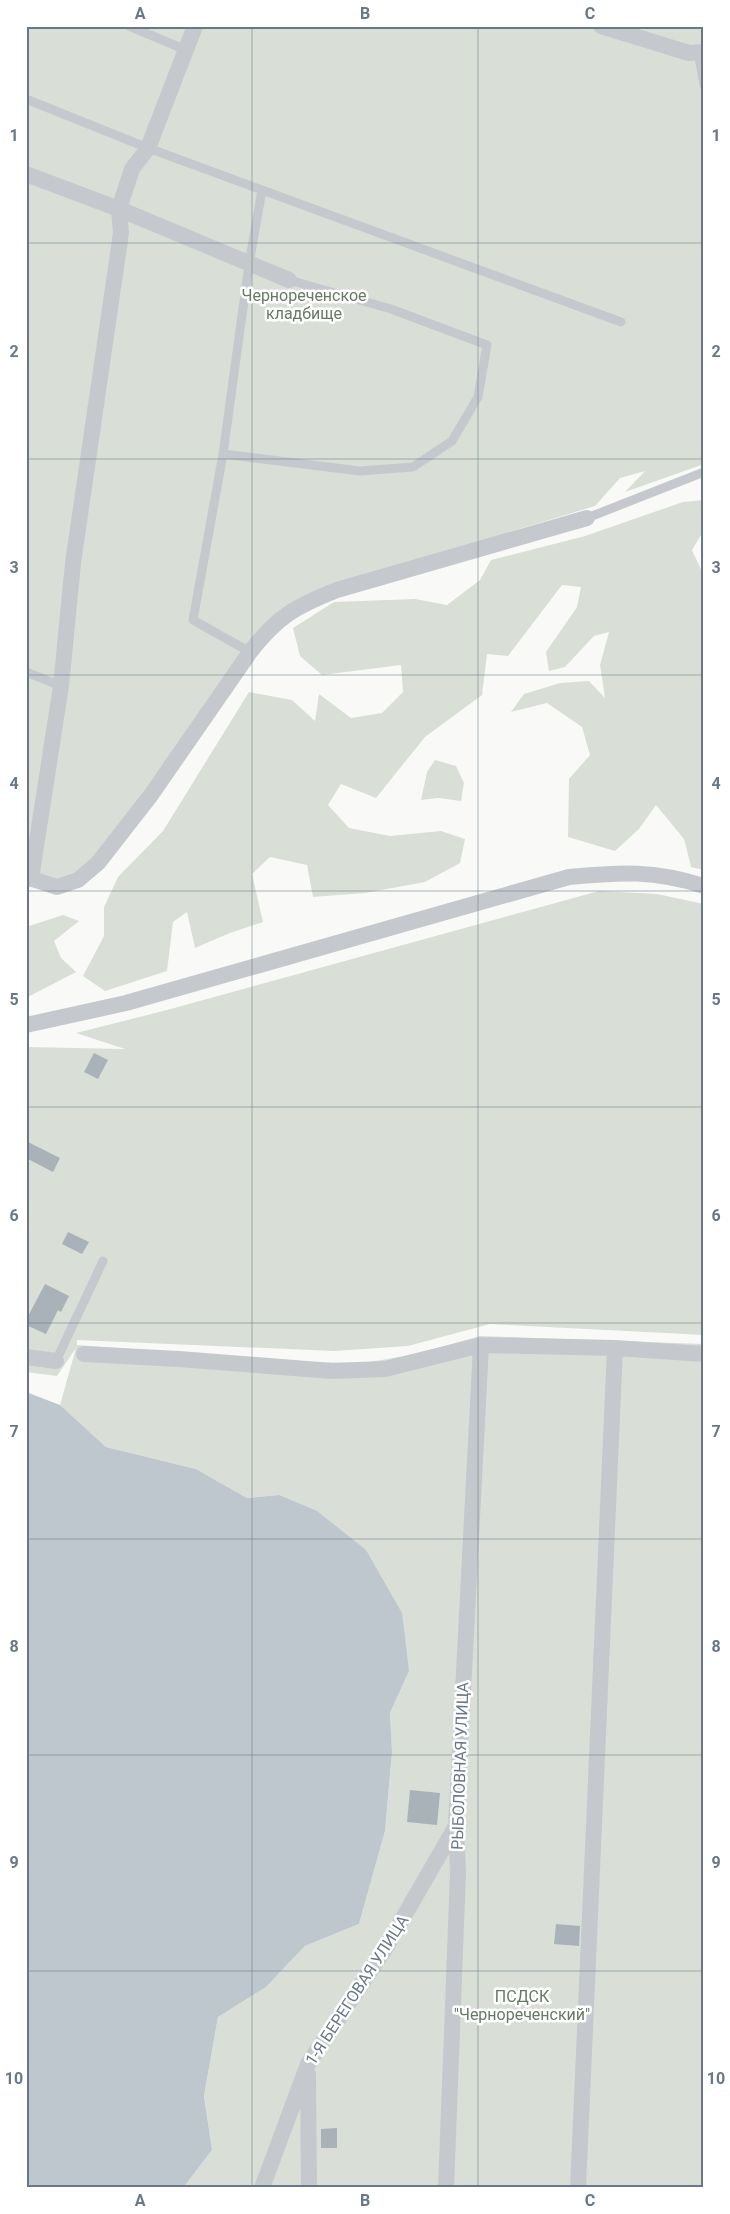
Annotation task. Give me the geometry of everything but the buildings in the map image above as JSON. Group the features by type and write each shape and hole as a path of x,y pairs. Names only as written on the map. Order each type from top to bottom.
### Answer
{"street":[{"path":"195,26 148,148 132,169 119,208 121,233 73,563 62,686 29,878 57,887 78,880 98,863 151,795 265,632 286,614 311,600 346,587 586,518"},
{"path":"607,27 689,53 701,52"},
{"path":"26,174 119,208 289,280"},
{"path":"26,1025 135,1000 569,877 636,872 678,878 704,886"},
{"path":"84,1354 179,1359 332,1371 385,1369 443,1356 481,1344 615,1348 704,1354"},
{"name":"РЫБОЛОВНАЯ УЛИЦА","path":"446,2188 458,1873 456,1826 481,1344"},
{"path":"578,2188 615,1348"},
{"path":"26,1357 56,1362"},
{"name":"1-Я БЕРЕГОВАЯ УЛИЦА","path":"262,2188 308,2064 386,1949 456,1826"},
{"path":"308,2064 309,2188"}],"lane":[{"path":"128,26 186,50"},
{"path":"701,52 704,86"},
{"path":"26,99 148,148 621,322"},
{"path":"250,652 193,620 223,454 249,264 262,190"},
{"path":"223,454 360,471 413,466 452,441 478,397 487,345 391,310 289,280"},
{"path":"586,518 704,472"},
{"path":"26,672 62,686"},
{"path":"56,1362 103,1261"}],"green space":[{"name":"Чернореченское кладбище","path":"26,26 704,26 704,464 625,492 645,471 620,478 595,506 333,586 285,609 144,794 84,868 57,882 26,870"},
{"path":"704,500 704,530 692,550 704,576 704,870 691,867 684,839 656,805 639,829 615,851 568,837 569,779 590,755 582,727 547,703 511,712 524,694 560,683 589,681 605,698 600,665 609,632 594,636 565,667 549,671 546,652 577,607 581,587 562,585 508,656 487,654 482,695 425,737 376,798 341,784 328,805 349,828 390,836 441,831 465,839 460,863 425,882 365,893 313,897 307,865 270,857 252,874 263,922 230,933 195,948 187,912 173,922 167,971 105,991 83,976 104,936 104,907 118,877 163,831 249,692 292,700 315,721 319,694 351,718 382,713 403,692 401,665 322,675 300,656 293,628 334,602 415,599 447,605 480,580 491,560 585,536 683,502"},
{"path":"435,760 456,766 464,783 461,801 438,798 421,800 427,772"},
{"name":"ПСДСК \"Чернореченский\"","path":"599,891 657,894 704,904 704,1335 490,1324 408,1346 334,1351 77,1340 77,1345 297,1362 364,1363 416,1354 480,1336 704,1344 704,2188 183,2188 212,2150 204,2096 218,2017 266,1987 305,1946 359,1924 385,1831 392,1752 390,1713 409,1671 279,1495 247,1498 196,1469 106,1447 60,1405 76,1348 57,1376 26,1372 26,1047 125,1049 76,1033 167,1010"},
{"path":"63,915 79,921 54,941 61,958 76,972 26,998 26,927"}],"shaded area":[{"path":"26,1392 60,1405 106,1447 196,1469 247,1498 279,1495 317,1511 366,1550 402,1613 409,1671 390,1713 392,1752 385,1831 359,1924 305,1946 266,1987 218,2017 204,2096 212,2150 183,2188 26,2188"}]}
